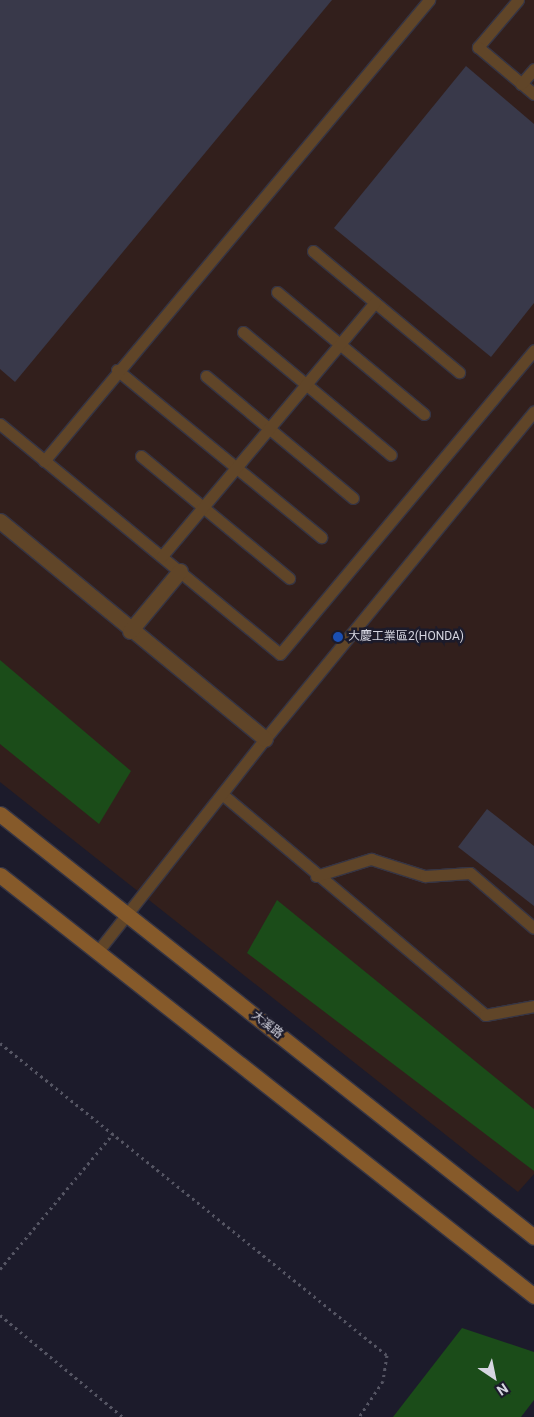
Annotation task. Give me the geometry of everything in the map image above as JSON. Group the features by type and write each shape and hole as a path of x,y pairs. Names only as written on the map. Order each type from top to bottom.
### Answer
{"main road":[{"name":"大溪路","path":"0,814 534,1236"},
{"path":"0,875 534,1296"}],"street":[{"path":"0,521 130,631 264,739"},
{"path":"130,631 180,571"}],"lane":[{"path":"44,461 117,370 430,0"},
{"path":"518,0 478,48 534,94"},
{"path":"521,84 534,68"},
{"path":"314,251 460,372"},
{"path":"277,292 424,414"},
{"path":"162,556 375,302"},
{"path":"243,332 391,455"},
{"path":"0,424 280,654 534,350"},
{"path":"117,370 321,537"},
{"path":"206,376 354,498"},
{"path":"98,951 264,739 534,411"},
{"path":"141,456 289,578"},
{"path":"222,794 316,876 485,1015 534,1006"},
{"path":"316,876 370,859 425,876 470,873 534,928"}],"path":[{"path":"0,1043 387,1356 383,1381 359,1417"},
{"path":"0,1269 113,1134"},
{"path":"0,1315 123,1417"}],"shaded area":[{"path":"0,0 534,0 534,1174 518,1192 0,782"}],"green space":[{"path":"0,660 131,771 99,824 0,744"},
{"path":"277,900 534,1109 534,1171 247,953"},
{"path":"462,1328 534,1352 534,1400 521,1417 393,1417"}],"building":[{"path":"0,0 332,0 15,382 0,369"},
{"path":"466,66 534,124 534,303 491,357 334,228"},
{"path":"487,809 534,846 534,906 458,847"}],"place":[{"name":"大慶工業區2(HONDA)","path":"338,637"}]}
